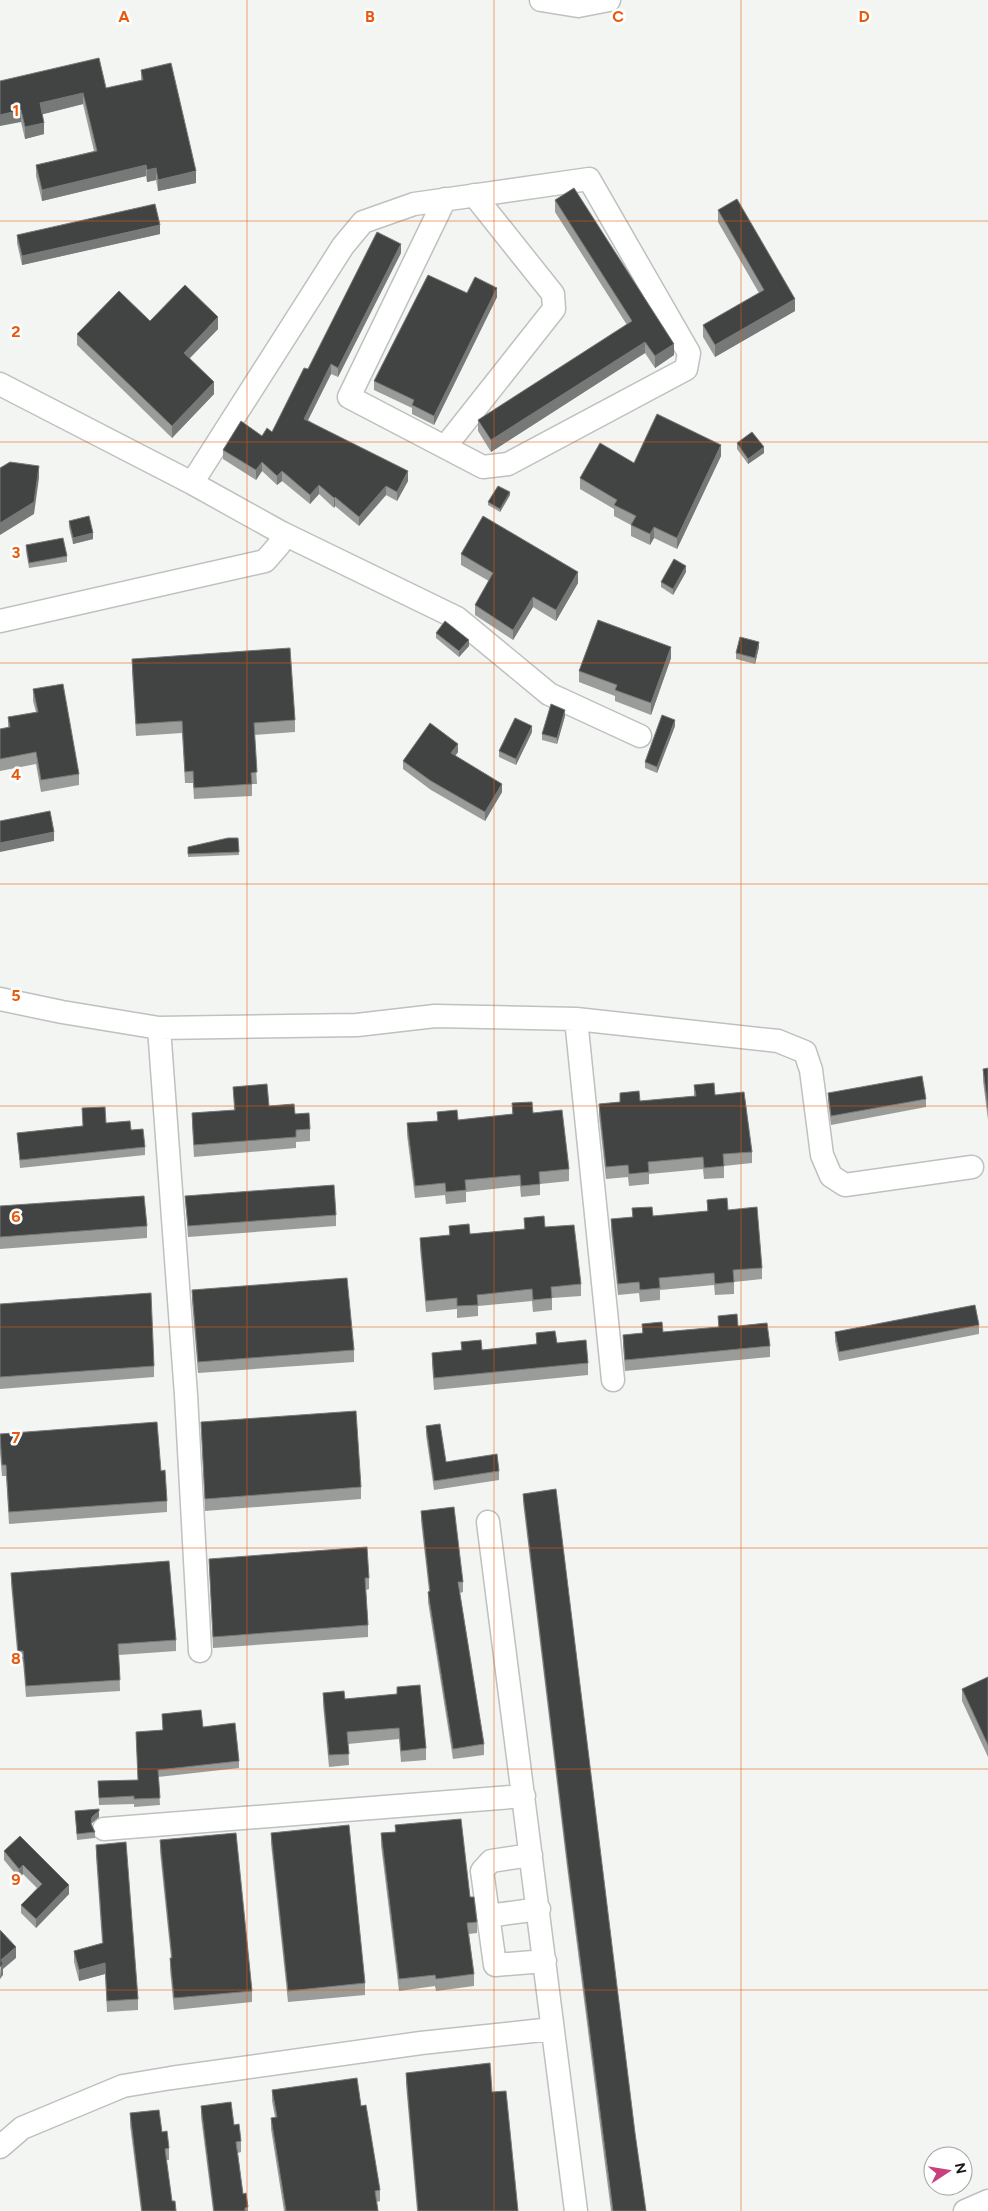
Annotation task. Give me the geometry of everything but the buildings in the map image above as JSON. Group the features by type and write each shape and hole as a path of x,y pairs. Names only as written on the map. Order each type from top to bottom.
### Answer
{"street":[{"path":"541,0 578,6 609,0"},
{"path":"192,482 343,246 364,222 414,204 445,199 590,179 690,353 686,369 508,464 483,467 348,397 445,199"},
{"path":"445,447 554,309 553,294 474,195"},
{"path":"0,384 192,482 282,533 457,618 550,694 640,736"},
{"path":"0,621 265,561 279,545 282,533"},
{"path":"0,999 62,1012 159,1028 357,1025 435,1016 576,1018 778,1041 805,1052 811,1070 822,1155 831,1176 845,1186 972,1168"},
{"path":"576,1018 613,1380"},
{"path":"159,1028 186,1395 200,1650"},
{"path":"488,1522 576,2211"},
{"path":"104,1829 524,1796"},
{"path":"531,1855 491,1861 482,1871 495,1965 545,1962"},
{"path":"488,1916 538,1909"},
{"path":"0,2147 22,2128 122,2086 421,2043 552,2029"},
{"path":"965,2211 988,2201"}]}
